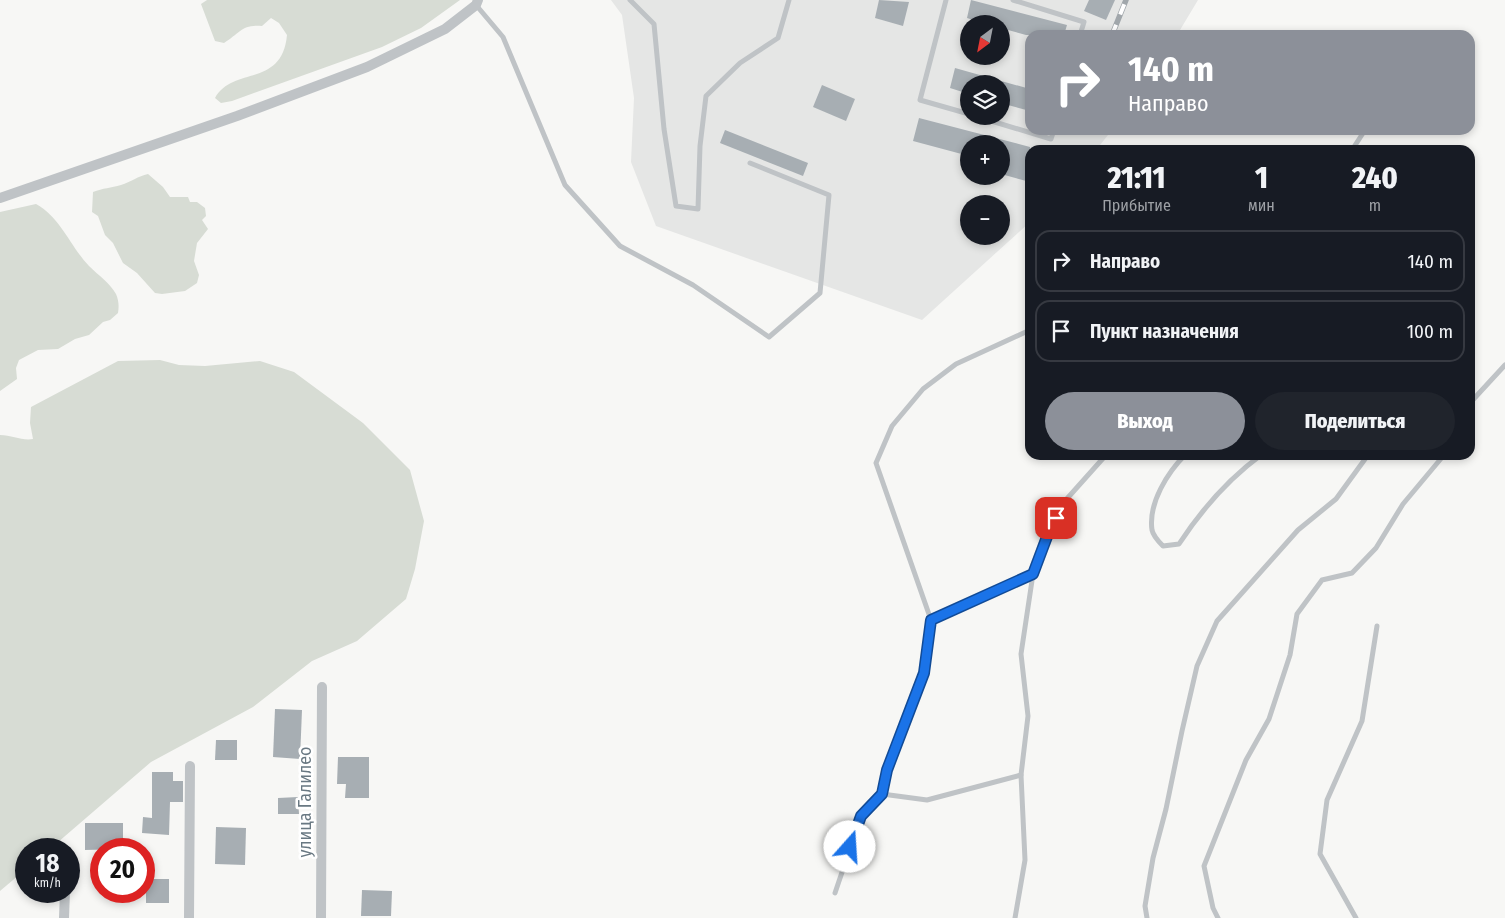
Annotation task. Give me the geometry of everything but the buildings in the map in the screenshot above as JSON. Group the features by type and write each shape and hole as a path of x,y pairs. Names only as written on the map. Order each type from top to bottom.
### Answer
{"street":[{"path":"0,198 237,116 367,67 445,29 477,2"},
{"name":"улица Галилео","path":"320,918 322,687"},
{"path":"189,918 190,766"},
{"path":"64,918 65,903"}],"lane":[{"path":"630,0 654,24 664,129 676,206 698,209 700,146 706,96 740,63 778,38 789,0"},
{"path":"946,0 920,100 960,111"},
{"path":"1013,0 1084,22 1082,30"},
{"path":"477,2 503,37 565,185 620,246 693,285 769,337 820,293 829,195 750,163"},
{"path":"1005,125 1025,131"},
{"path":"1038,135 1051,139 1052,135"},
{"path":"835,893 861,816 882,794 887,770 924,673 931,620 876,463 892,426 923,389 956,364 1025,332"},
{"path":"1475,397 1505,364"},
{"path":"1015,918 1025,860 1021,774 1028,716 1021,654 1033,574 1048,534 1064,502 1102,460"},
{"path":"1180,460 1170,470 1153,509 1152,531 1163,546 1179,544 1203,509 1240,470 1254,460"},
{"path":"1147,918 1145,906 1153,858 1166,809 1197,666 1216,621 1298,530 1336,499 1364,460"},
{"path":"1218,918 1213,908 1204,866 1246,760 1269,719 1290,655 1297,614 1322,580 1352,573 1376,548 1403,504 1440,460"},
{"path":"931,620 1033,574"},
{"path":"1356,918 1320,854 1327,800 1362,721 1377,626"},
{"path":"882,794 927,800 1021,774"}],"shaded area":[{"path":"207,0 460,0 421,28 382,47 232,101 221,103 215,98 223,88 233,82 267,70 276,63 283,52 287,35 279,23 271,18 262,26 245,28 224,43 215,41 201,4"},
{"path":"611,0 1198,0 1180,30 1025,30 1025,135 1108,135 1100,145 1025,145 1025,227 1010,240 1010,195 960,195 960,245 1005,245 922,320 656,226 631,162 634,98 622,15"},
{"path":"148,174 163,187 170,197 188,197 190,202 197,202 205,208 206,216 202,220 208,229 197,243 194,261 199,275 197,283 185,291 155,293 137,273 123,263 113,243 105,235 98,216 92,212 93,192 121,185"},
{"path":"36,204 59,224 82,258 113,290 118,299 118,313 110,320 103,322 89,335 75,339 58,349 38,350 19,360 16,368 17,379 0,391 0,212"},
{"path":"160,360 179,365 205,366 260,361 294,372 363,423 410,470 424,521 415,569 406,599 357,641 312,661 253,707 151,762 63,838 15,838 15,878 0,891 0,435 33,439 30,423 31,407 118,361"}],"railway":[{"path":"1114,30 1126,0"}],"route":[{"path":"850,847 861,816 882,794 887,770 924,673 931,620 1033,574 1056,518"}]}
